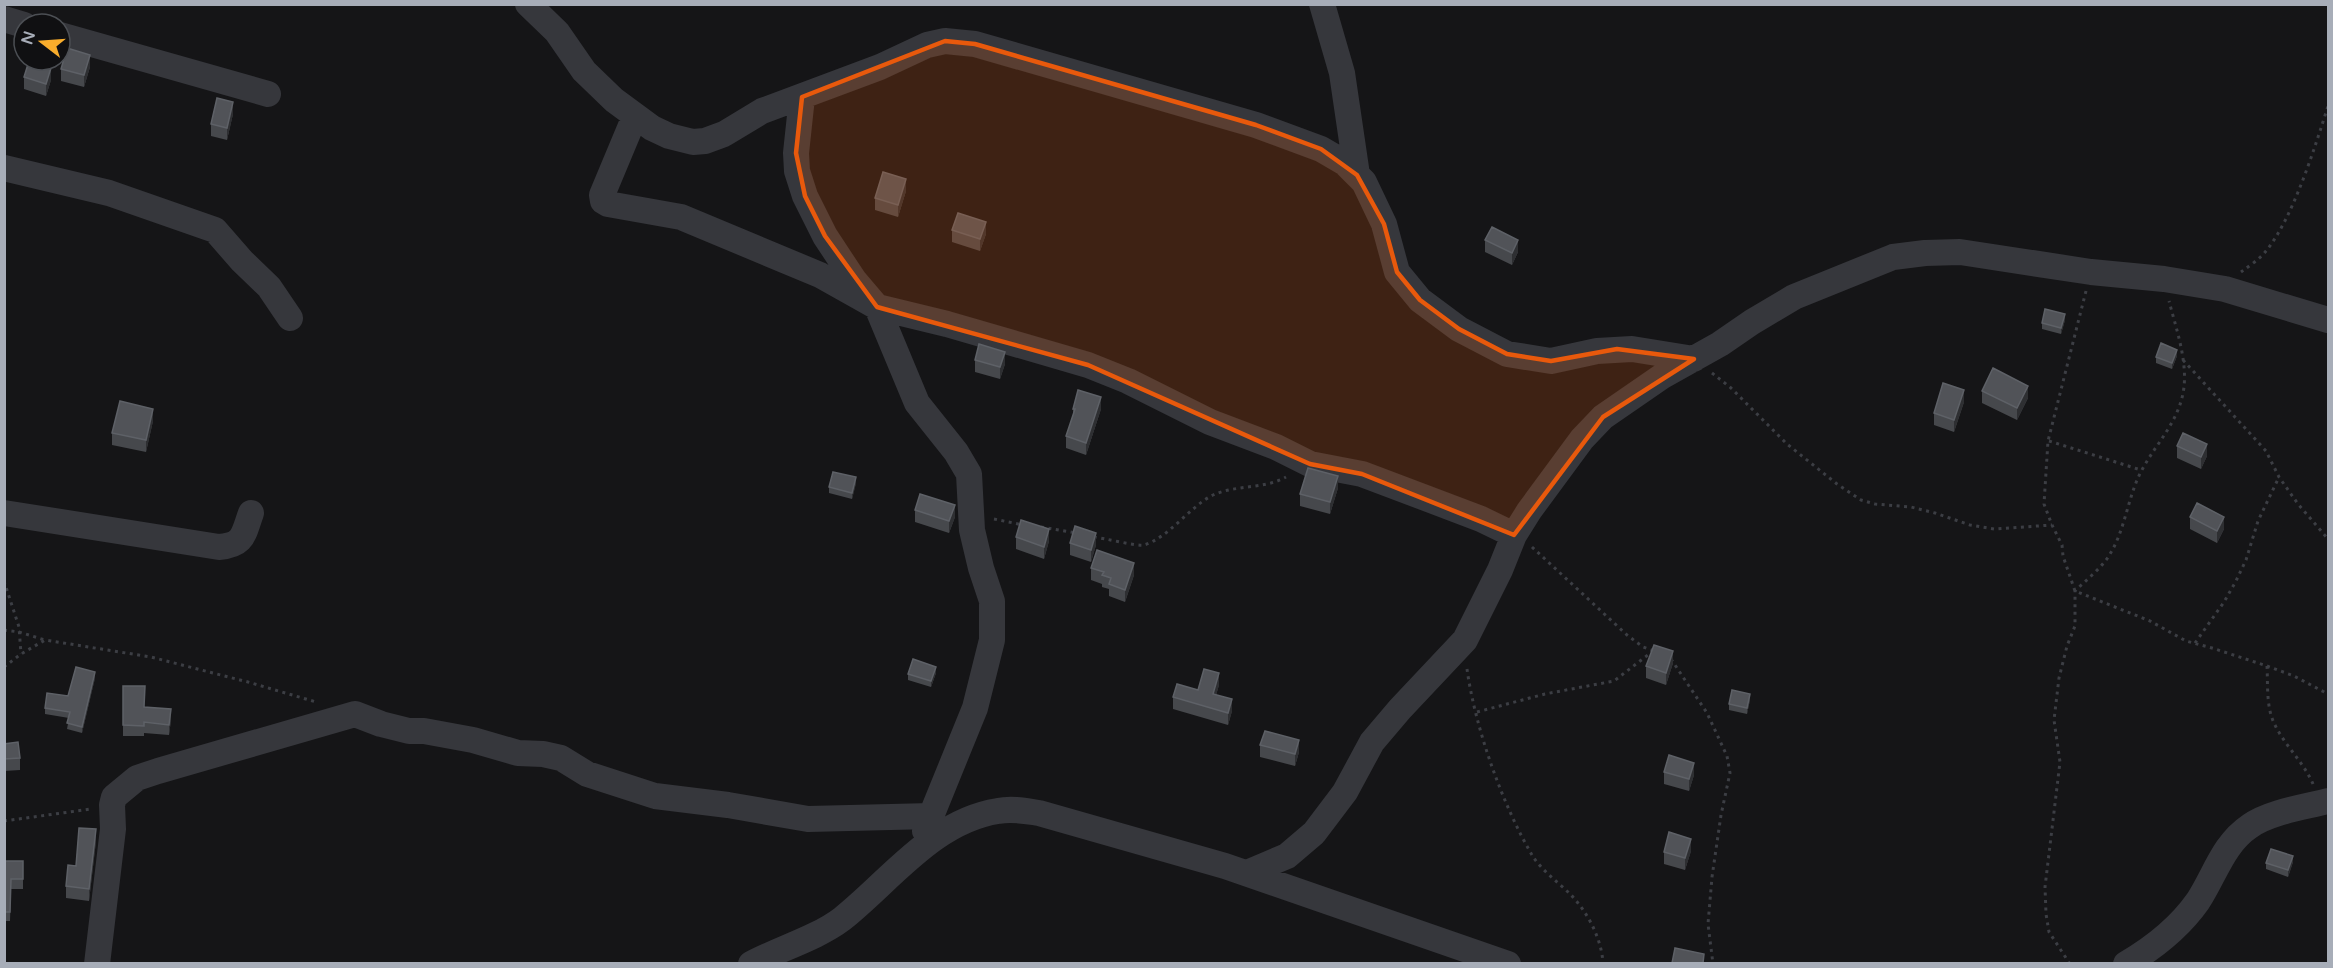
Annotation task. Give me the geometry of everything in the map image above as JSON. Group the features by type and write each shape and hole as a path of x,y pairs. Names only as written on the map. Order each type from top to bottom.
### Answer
{"street":[{"path":"528,4 557,32 595,83 652,128 669,136 693,142 705,141 724,134 762,111 880,67 927,45 945,41 975,44 1256,125 1321,149 1345,163 1364,182 1384,224 1397,272 1420,300 1460,329 1507,354 1551,361 1617,349 1632,349 1694,359"},
{"path":"1322,4 1342,73 1356,174"},
{"path":"72,38 268,94"},
{"path":"802,97 796,153 797,171 805,196 825,236 854,280 877,307 917,403 956,452 969,474 972,530 992,601 992,640 975,708 917,851"},
{"path":"635,116 602,195 603,201 616,206 667,214 703,225 820,275 877,307 947,324 1088,365 1128,381 1210,422 1276,447 1310,464 1362,474 1481,519 1514,535"},
{"path":"4,168 109,194 215,230 242,261 269,286 290,318"},
{"path":"1247,873 1287,856 1314,834 1345,792 1372,742 1465,640 1500,570 1514,535 1535,502 1582,439 1603,417 1661,377 1794,297 1893,257 1960,252 2091,272 2164,279 2221,289 2328,320"},
{"path":"4,513 219,547 233,546 242,538 251,513"},
{"path":"97,963 114,797 136,778 355,714 409,731 424,731 473,740 519,753 543,754 561,758 587,774 655,796 728,805 808,819 932,816"},
{"path":"2126,963 2153,948 2172,932 2198,900 2222,857 2250,825 2276,815 2325,802"},
{"path":"751,963 841,920 917,851 947,831 981,814 1016,810 1039,813 1247,873 1508,963"}],"path":[{"path":"2221,289 2265,253 2280,232 2319,136 2328,106"},
{"path":"2070,963 2049,932 2045,887 2060,762 2054,720 2059,678 2075,626 2075,591 2063,556 2062,545 2044,504 2048,441 2091,272"},
{"path":"2075,591 2110,555 2125,520 2141,470 2177,413 2184,387 2182,358 2164,279"},
{"path":"2182,358 2266,451 2279,477 2298,504 2328,539"},
{"path":"1694,359 1731,388 1787,444 1861,500 1875,504 1911,507 1970,525 1994,529 2052,525"},
{"path":"2048,441 2141,470"},
{"path":"1093,537 1137,546 1144,545 1210,497 1229,489 1273,484 1310,464"},
{"path":"2194,643 2224,602 2236,581 2246,560 2258,521 2279,477"},
{"path":"972,515 1029,526"},
{"path":"1040,527 1083,535"},
{"path":"1514,535 1554,566 1643,647 1672,659 1702,706 1727,756 1730,773 1721,814 1708,924 1713,963"},
{"path":"4,581 15,610 21,654"},
{"path":"2075,591 2150,621 2186,641 2294,676 2328,694"},
{"path":"4,630 45,640 181,664 323,704"},
{"path":"4,666 45,640"},
{"path":"1465,640 1470,689 1508,808 1533,857 1582,908 1593,926 1603,963"},
{"path":"1477,712 1545,694 1614,681 1653,651"},
{"path":"2267,666 2269,706 2274,723 2308,772 2325,802"},
{"path":"4,820 84,812 114,797"}],"highlighted area":[{"path":"945,41 975,44 1256,125 1321,149 1357,175 1384,224 1397,272 1420,300 1459,329 1507,354 1551,361 1617,349 1694,359 1603,417 1514,535 1362,474 1310,464 1088,365 877,307 825,236 805,196 796,153 802,97"}],"building":[{"path":"72,50 90,55 84,75 72,72"},
{"path":"26,72 50,72 46,84 24,77"},
{"path":"217,98 233,102 227,128 211,124"},
{"path":"883,172 906,179 898,205 875,198"},
{"path":"958,213 986,222 980,239 952,230"},
{"path":"1492,227 1518,240 1512,253 1485,240"},
{"path":"2045,309 2065,314 2061,328 2042,323"},
{"path":"2161,343 2177,350 2172,363 2156,357"},
{"path":"979,344 1005,352 1000,367 975,360"},
{"path":"1993,368 2028,386 2017,408 1982,391"},
{"path":"1943,383 1964,390 1954,420 1934,413"},
{"path":"1078,390 1101,397 1086,443 1066,436 1075,409 1073,409"},
{"path":"120,401 153,409 146,440 112,433"},
{"path":"2183,433 2207,444 2201,457 2177,446"},
{"path":"1308,468 1338,476 1330,502 1300,494"},
{"path":"833,472 856,477 852,493 829,487"},
{"path":"920,494 955,505 949,521 915,510"},
{"path":"2197,503 2224,517 2217,531 2190,517"},
{"path":"1021,520 1049,529 1044,547 1016,537"},
{"path":"1075,526 1096,533 1091,550 1070,543"},
{"path":"1097,550 1134,563 1125,590 1109,584 1111,578 1102,575 1104,572 1091,568"},
{"path":"1654,645 1673,651 1666,673 1646,666"},
{"path":"913,659 936,667 931,681 908,674"},
{"path":"76,667 95,672 82,727 67,723 70,712 45,708 47,693 68,696"},
{"path":"1204,669 1219,673 1213,694 1232,699 1228,713 1173,697 1177,684 1198,690"},
{"path":"123,686 145,686 144,707 171,709 169,725 144,722 144,726 123,725"},
{"path":"1732,690 1750,694 1747,708 1729,704"},
{"path":"1265,731 1299,740 1295,754 1260,745"},
{"path":"18,742 20,758 4,759 4,744"},
{"path":"1669,755 1694,763 1689,779 1664,772"},
{"path":"79,828 96,829 89,889 66,886 68,865 76,866"},
{"path":"1669,832 1691,839 1685,858 1664,852"},
{"path":"2271,849 2293,856 2288,870 2266,863"},
{"path":"4,861 23,861 23,879 11,879 10,912 4,912"},
{"path":"1675,948 1704,954 1703,963 1672,963"}]}
